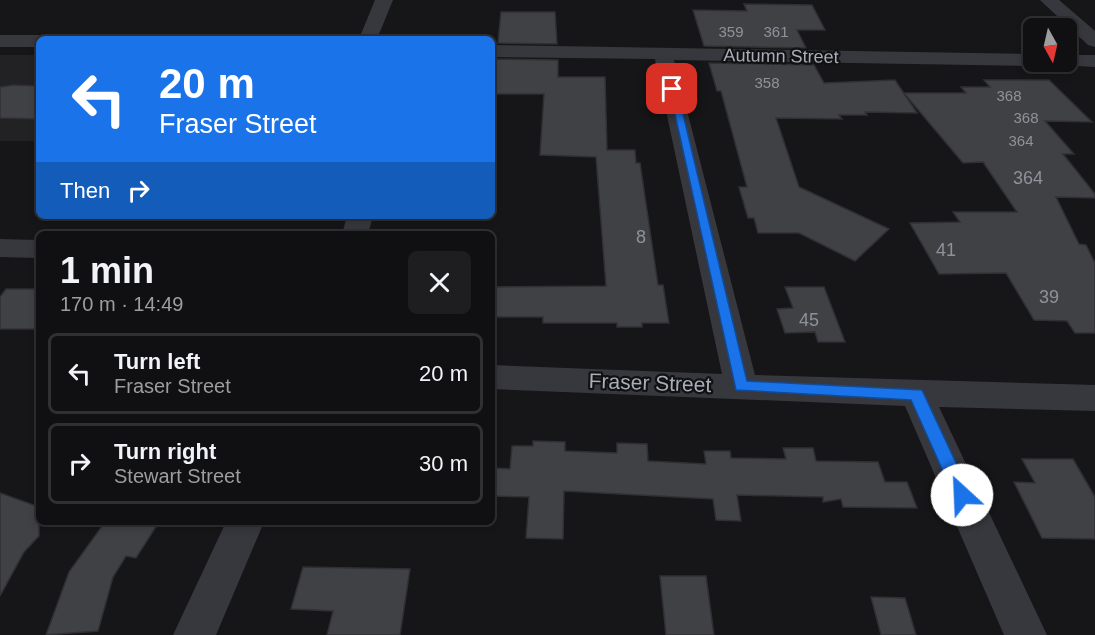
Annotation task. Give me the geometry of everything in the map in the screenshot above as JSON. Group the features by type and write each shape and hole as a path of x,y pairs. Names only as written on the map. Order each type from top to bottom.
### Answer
{"street":[{"path":"369,36 384,0"},
{"path":"1049,0 1095,41"},
{"path":"0,40 36,41"},
{"name":"Autumn Street","path":"495,51 1023,60"},
{"path":"663,54 741,386"},
{"path":"1077,61 1095,61"},
{"path":"0,248 36,249"},
{"name":"Fraser Street","path":"495,377 916,394 1095,398"},
{"path":"916,394 1026,635"},
{"path":"194,635 244,525"}],"shaded area":[{"path":"0,55 36,55 36,141 0,141"}],"building":[{"path":"744,4 812,5 825,30 797,30 806,48 704,46 693,10 747,11"},
{"path":"501,12 555,12 557,44 498,43"},
{"path":"496,59 558,60 558,77 605,77 607,150 635,150 636,163 640,163 658,285 663,285 669,323 642,323 642,327 617,327 617,323 543,323 543,317 495,317 495,287 606,286 596,157 540,155 544,94 495,94"},
{"path":"709,63 814,65 824,83 895,80 917,113 865,112 867,115 839,115 842,119 776,118 799,187 889,229 855,261 799,233 758,233 754,218 748,218 739,187 747,187 721,91 717,91"},
{"path":"984,80 1049,80 1092,122 1045,121 1074,154 1063,154 1095,194 1095,198 1056,197 1079,244 1086,245 1095,263 1095,333 1075,333 1067,321 1034,320 1006,273 939,274 910,223 960,222 953,212 1017,212 983,162 963,163 904,93 966,93 961,87 990,87"},
{"path":"36,86 36,119 0,118 0,87"},
{"path":"785,287 824,287 845,342 818,342 815,332 785,333 777,309 793,308"},
{"path":"6,289 36,289 36,329 0,329 0,297"},
{"path":"533,441 565,442 565,451 617,453 617,443 647,444 648,461 706,464 704,451 730,451 731,458 786,459 783,448 813,448 816,461 878,462 885,482 907,482 917,508 843,507 841,499 823,502 823,497 737,495 741,521 716,520 713,499 564,491 563,539 526,538 529,497 495,496 495,468 510,469 512,446 533,446"},
{"path":"1022,459 1073,459 1095,497 1095,539 1042,538 1014,482 1035,483"},
{"path":"0,493 36,506 36,525 39,525 39,536 24,552 0,596"},
{"path":"103,525 157,525 136,558 126,556 113,577 98,631 46,635 69,572"},
{"path":"303,567 410,569 400,635 327,635 333,611 291,609"},
{"path":"660,576 706,576 714,635 666,635"},
{"path":"871,597 905,598 916,635 881,635"}],"route":[{"path":"672,89 741,386 916,394 962,495"}]}
